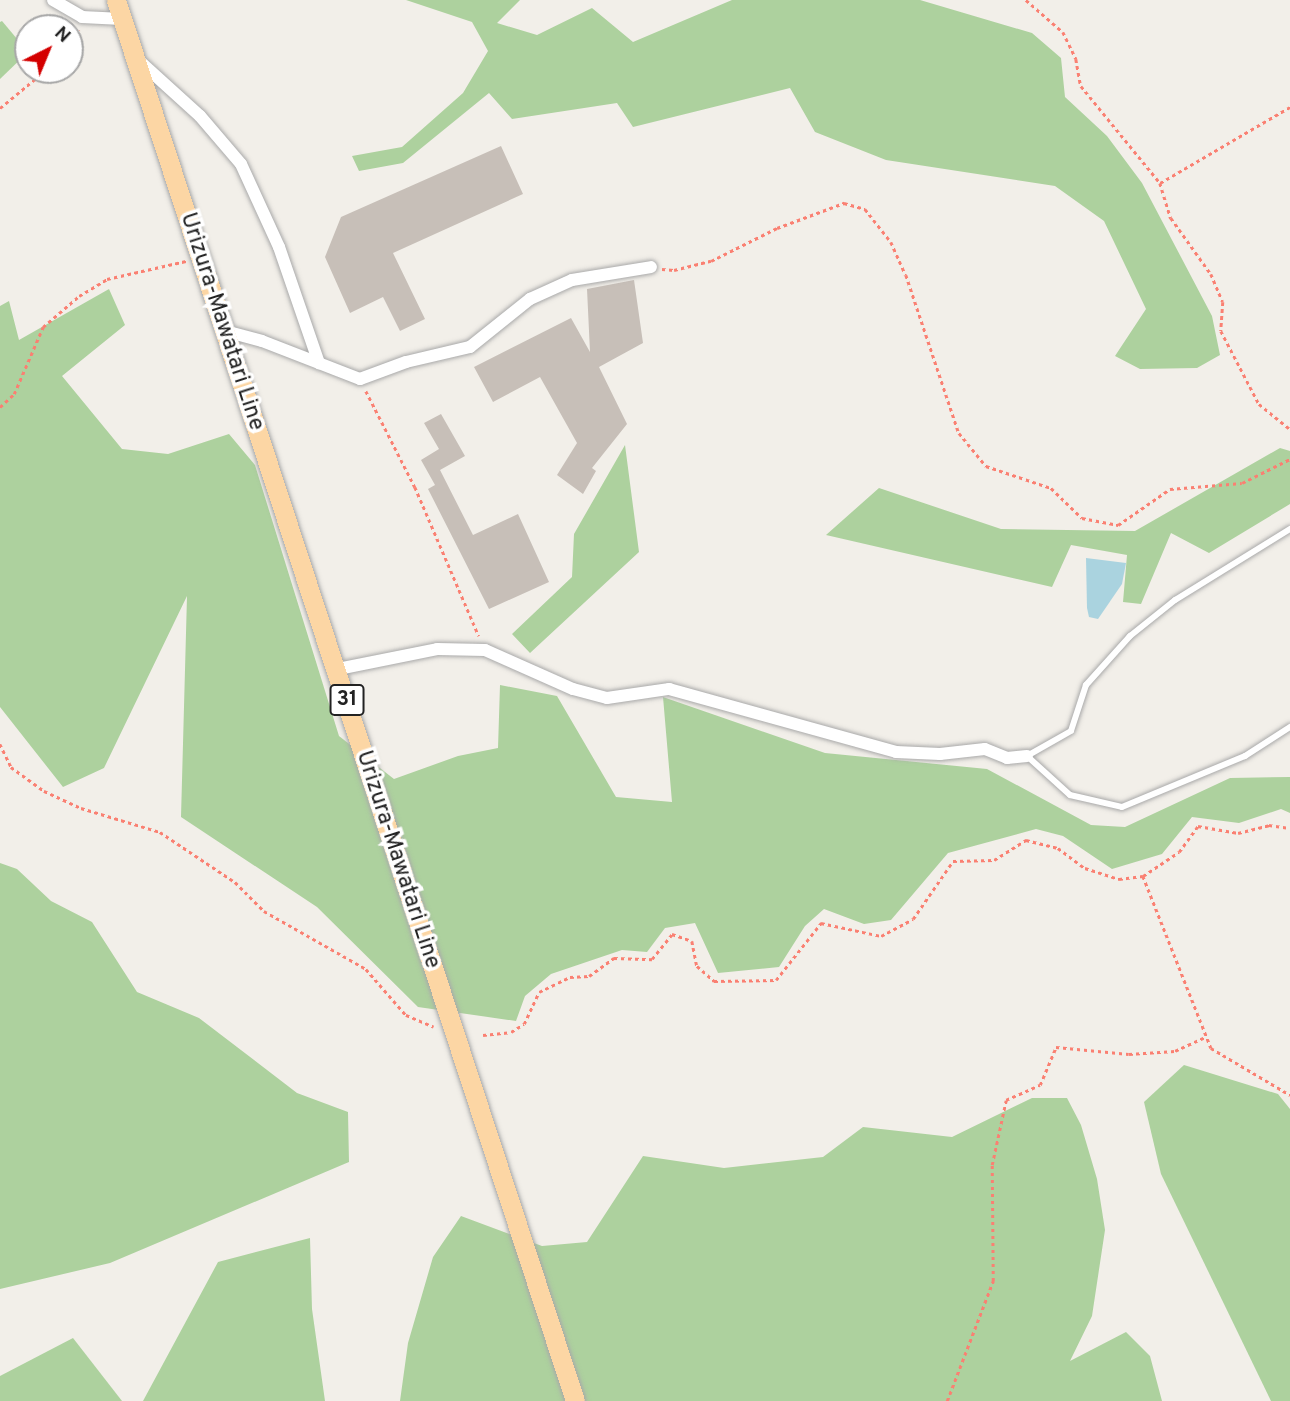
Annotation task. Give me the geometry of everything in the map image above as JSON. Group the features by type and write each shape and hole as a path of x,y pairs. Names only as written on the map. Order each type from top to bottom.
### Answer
{"main road":[{"name":"Urizura-Mawatari Line","path":"116,0 199,258 338,669 383,823 575,1401"}],"street":[{"path":"53,0 77,14"},
{"path":"84,17 122,19"},
{"path":"134,56 200,116 241,163 279,247 319,363"},
{"path":"225,331 360,379 406,362 470,347 530,299 572,280 651,267"},
{"path":"338,669 437,649 485,649 573,689 607,698 669,689 896,752 940,754 985,749 1007,758 1027,756"}],"lane":[{"path":"1290,529 1175,600 1130,636 1086,685 1071,731 1027,756 1070,795 1122,807 1245,756 1290,727"}],"path":[{"path":"1026,0 1063,32 1076,60 1081,86 1160,183 1171,218 1211,274 1223,302 1221,331 1227,344 1259,404 1290,429"},
{"path":"0,108 29,84"},
{"path":"1160,183 1290,107"},
{"path":"651,267 674,270 711,261 777,228 844,203 865,209 891,242 959,433 986,466 1051,488 1082,518 1118,525 1170,489 1242,482 1290,459"},
{"path":"0,407 14,394 43,327 79,296 107,279 199,258"},
{"path":"360,379 415,487 485,649"},
{"path":"0,744 11,767 44,790 81,808 160,832 235,882 264,911 366,969 406,1015 434,1027"},
{"path":"483,1035 511,1032 524,1024 539,992 570,977 589,976 614,958 652,959 671,934 692,941 697,966 714,981 776,980 821,923 881,936 913,919 953,861 993,860 1026,840 1058,848 1085,868 1119,879 1143,876 1179,852 1198,826 1238,833 1269,825 1290,828"},
{"path":"1143,876 1211,1048 1290,1095"},
{"path":"947,1401 993,1280 992,1164 1006,1100 1040,1085 1056,1047 1129,1054 1164,1052 1188,1047 1205,1037"}],"green space":[{"path":"406,0 520,0 497,23 537,35 592,8 633,42 732,0 920,0 1032,33 1061,58 1065,97 1107,136 1142,183 1212,316 1220,355 1197,368 1140,369 1115,356 1146,309 1104,221 1055,186 886,160 815,132 790,88 633,127 617,103 512,119 489,93 403,163 359,171 352,156 402,147 463,93 488,51 472,22"},
{"path":"2,21 14,35 14,66 0,79"},
{"path":"109,289 125,325 62,376 122,449 168,454 229,434 255,465 339,736 394,779 458,756 498,748 500,685 557,696 616,797 672,802 663,697 825,753 987,769 1091,825 1125,827 1230,778 1290,777 1290,813 1281,809 1239,823 1192,817 1162,854 1112,869 1063,836 1036,829 948,853 891,920 864,924 824,909 805,926 779,967 718,973 695,923 665,928 647,952 622,950 551,974 525,996 516,1021 418,1007 317,907 181,817 187,596 104,768 63,787 0,707 0,306 9,301 19,340"},
{"path":"625,445 639,552 530,653 512,634 572,577 574,534"},
{"path":"1280,448 1290,451 1290,504 1209,553 1171,533 1141,604 1123,602 1127,555 1071,545 1052,587 826,535 879,488 1001,529 1135,531"},
{"path":"0,863 17,869 51,901 92,922 137,992 199,1018 297,1093 348,1112 349,1162 110,1263 0,1289"},
{"path":"1184,1065 1278,1094 1290,1109 1290,1401 1271,1401 1161,1174 1144,1102"},
{"path":"1032,1098 1067,1098 1081,1125 1097,1179 1105,1230 1092,1316 1070,1361 1126,1332 1150,1356 1162,1401 400,1401 408,1343 433,1257 461,1216 542,1246 587,1242 643,1156 724,1168 823,1157 863,1127 952,1137"},
{"path":"310,1238 312,1309 325,1401 143,1401 218,1262"},
{"path":"73,1338 122,1401 0,1401 0,1376"}],"water":[{"path":"1086,558 1126,563 1122,584 1098,619 1089,617 1087,608"}],"building":[{"path":"501,146 523,194 393,253 425,319 400,331 383,297 350,313 325,257 341,217"},
{"path":"634,280 643,343 599,367 627,424 592,468 596,471 583,494 557,475 577,443 540,377 493,402 474,367 571,318 590,352 587,289"},
{"path":"441,414 465,456 440,470 473,535 518,514 549,582 489,609 428,489 435,485 421,460 439,449 424,423"}]}
